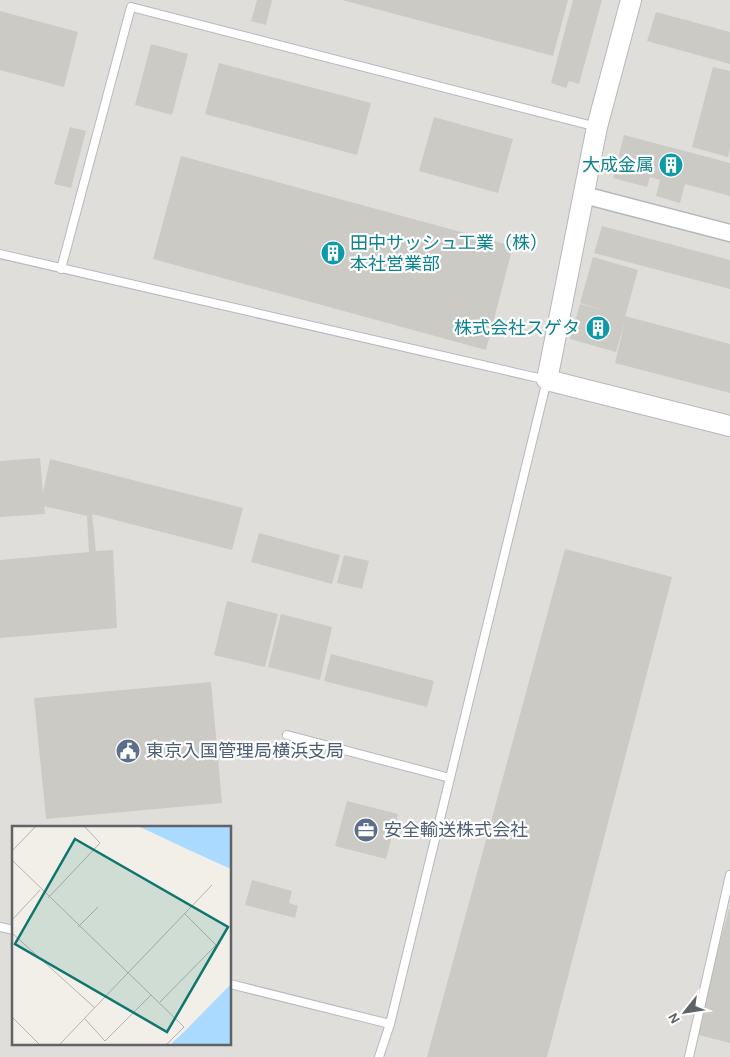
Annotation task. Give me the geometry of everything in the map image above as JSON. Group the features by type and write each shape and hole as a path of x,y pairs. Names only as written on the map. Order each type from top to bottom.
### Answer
{"street":[{"path":"631,0 597,127 548,380 730,426"},
{"path":"584,195 730,233"}],"lane":[{"path":"61,269 130,7 597,127"},
{"path":"0,254 548,380 390,1024 379,1057"},
{"path":"288,735 450,778"},
{"path":"689,1057 730,875"},
{"path":"231,984 390,1024"}],"shaded area":[{"path":"0,0 730,0 730,1057 0,1057"}],"building":[{"path":"257,0 272,0 266,25 251,21"},
{"path":"342,0 568,0 553,56"},
{"path":"573,0 602,0 579,84 569,81 566,88 551,83"},
{"path":"0,11 78,32 64,87 0,70"},
{"path":"656,12 730,32 730,64 647,41"},
{"path":"151,44 188,54 172,115 135,105"},
{"path":"219,63 371,103 357,155 205,114"},
{"path":"713,67 730,71 730,147 728,157 692,147"},
{"path":"434,117 513,139 498,193 419,171"},
{"path":"70,127 86,131 71,188 54,184"},
{"path":"624,135 730,163 730,196 685,184 680,203 656,196 660,180 650,177 647,187 613,178"},
{"name":"田中サッシュ工業（株） 本社営業部","path":"181,156 513,246 486,350 153,259"},
{"path":"602,226 730,260 730,289 594,253"},
{"path":"593,257 638,270 625,317 580,303"},
{"path":"580,304 730,344 730,393 615,363 625,321 616,352 570,339"},
{"path":"40,458 43,493 50,459 243,508 232,550 92,514 96,551 113,550 117,628 0,638 0,560 89,552 87,516 44,506 45,514 0,517 0,461"},
{"path":"259,533 340,555 332,584 251,562"},
{"path":"565,549 672,577 547,1057 427,1057"},
{"path":"344,555 369,561 362,589 337,583"},
{"path":"227,601 278,614 265,667 214,655"},
{"path":"281,614 332,627 320,680 268,667"},
{"path":"331,654 434,681 427,707 324,681"},
{"name":"東京入国管理局横浜支局","path":"211,682 222,803 46,819 34,698"},
{"name":"安全輸送株式会社","path":"347,801 398,814 386,859 335,846"},
{"path":"252,880 292,891 289,903 298,906 295,918 245,905"},
{"path":"730,909 730,1043 695,1034"}],"place":[{"name":"大成金属","path":"671,165"},
{"name":"田中サッシュ工業（株） 本社営業部","path":"333,253"},
{"name":"株式会社スゲタ","path":"598,328"},
{"name":"東京入国管理局横浜支局","path":"128,751"},
{"name":"安全輸送株式会社","path":"366,830"}]}
